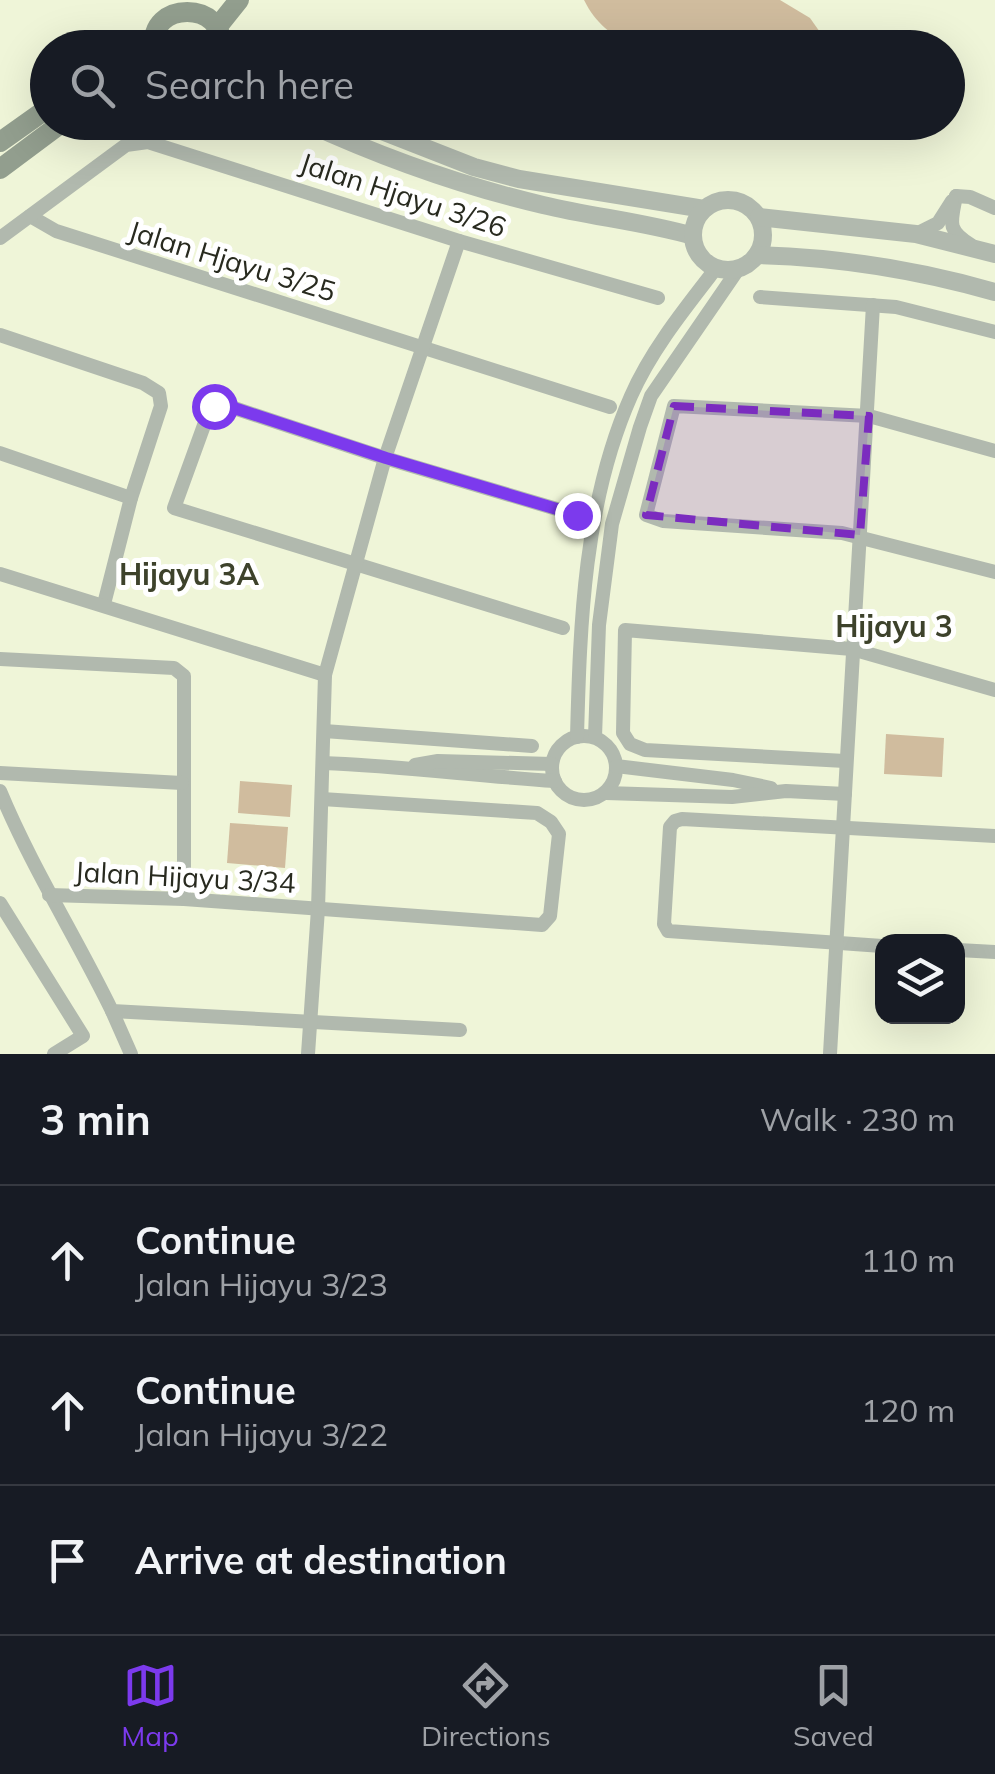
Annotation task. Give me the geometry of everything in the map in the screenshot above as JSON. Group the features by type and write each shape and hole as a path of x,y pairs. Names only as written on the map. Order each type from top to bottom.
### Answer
{"main road":[{"path":"219,26 239,0"},
{"path":"158,30 165,13 199,3 214,16 219,30"},
{"path":"0,142 30,121"},
{"path":"0,168 38,140"}],"street":[{"path":"349,140 410,165 542,205 693,236"},
{"path":"405,140 474,167 571,190 704,209"},
{"name":"Jalan Hjayu 3/26","path":"0,238 126,146 148,142 459,241 658,298"},
{"path":"956,196 995,208"},
{"path":"916,234 938,222 956,196"},
{"path":"956,196 950,224 955,236 986,251"},
{"path":"595,737 599,625 612,524 640,427 652,396 739,268 757,254 764,236 759,217 752,209 735,200 718,201 698,217 693,236 700,255 716,268 739,268"},
{"name":"Jalan Hjayu 3/25","path":"30,216 56,232 610,407"},
{"path":"759,217 916,234 986,251"},
{"path":"308,1054 318,909 325,675 386,458 459,241"},
{"path":"757,254 862,264 955,280 995,292"},
{"path":"577,737 580,628 594,520 620,423 632,392 683,311 716,268"},
{"path":"760,297 896,307 995,332"},
{"path":"830,1054 869,416 872,305"},
{"path":"0,336 143,383 158,392 162,406 131,498 104,604"},
{"path":"562,628 174,508 214,406 231,407 577,515"},
{"path":"995,451 869,416 674,406 646,515 662,521 860,536 995,572"},
{"path":"0,453 131,498"},
{"path":"0,574 325,675"},
{"path":"845,761 645,750 630,744 623,732 625,630 852,649 995,690"},
{"path":"0,658 174,668 184,676 184,899"},
{"path":"324,731 532,746"},
{"path":"577,737 595,737 609,748 616,766 612,785 597,798 577,800 555,782 552,764 560,748 577,737"},
{"path":"404,766 438,761 552,764"},
{"path":"323,762 555,782"},
{"path":"616,766 733,780 786,792"},
{"path":"0,774 182,783"},
{"path":"0,791 49,895 83,950 131,1054"},
{"path":"606,792 732,797 786,792 845,794"},
{"name":"Jalan Hijayu 3/34","path":"49,895 184,899 542,925 550,916 559,834 551,822 528,810 322,799"},
{"path":"875,946 668,931 664,924 670,826 674,820 995,836"},
{"path":"0,903 83,1036 54,1054"},
{"path":"965,950 995,952"},
{"path":"112,1011 460,1030"}],"highlighted area":[{"path":"674,406 869,416 860,535 646,515"}],"shaded area":[{"path":"584,0 780,0 810,18 818,30 608,30"},
{"path":"886,734 944,738 942,777 884,774"},
{"path":"240,781 292,785 290,817 238,813"},
{"path":"230,823 288,827 285,868 227,863"}],"district":[{"name":"Hijayu 3A","path":"189,575"},
{"name":"Hijayu 3","path":"894,627"}],"route":[{"path":"214,406 228,406 577,515"}]}
